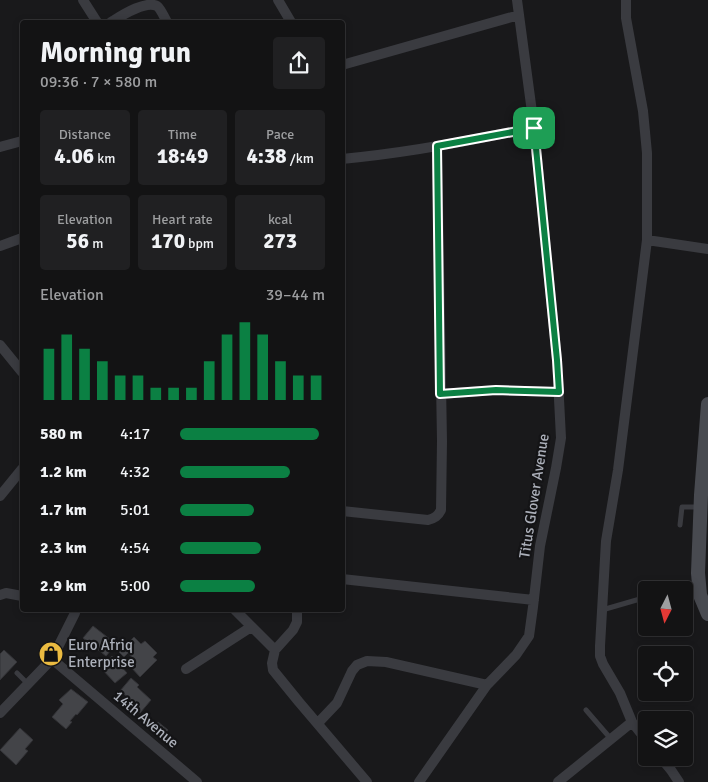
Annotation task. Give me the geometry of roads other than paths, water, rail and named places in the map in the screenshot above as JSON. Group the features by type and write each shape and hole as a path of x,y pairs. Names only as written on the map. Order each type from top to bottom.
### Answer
{"street":[{"path":"83,0 96,20"},
{"path":"278,0 290,20"},
{"name":"Titus Glover Avenue","path":"418,782 487,685 516,655 529,636 540,546 561,438 557,360 534,128 517,0"},
{"path":"626,0 626,18 643,111 647,153 647,240 618,470 606,541 600,656 620,693 632,722 638,730"},
{"path":"115,20 143,4 151,3 158,6 166,20"},
{"path":"345,64 519,15"},
{"path":"345,159 388,154 534,128"},
{"path":"0,147 20,142"},
{"path":"345,511 428,520 435,518 441,510 442,441 437,146"},
{"path":"0,246 20,239"},
{"path":"647,240 708,249"},
{"path":"0,345 20,370"},
{"path":"440,394 496,390 559,392"},
{"path":"708,404 698,586 708,614"},
{"path":"0,496 20,471"},
{"path":"345,579 534,600"},
{"path":"0,595 6,593 20,595"},
{"path":"0,712 52,659 73,612"},
{"path":"237,612 275,650"},
{"path":"297,612 297,622 293,630 275,650 272,663 273,670 366,782"},
{"path":"186,669 250,627"},
{"name":"14th Avenue","path":"52,659 197,782"},
{"path":"318,723 337,703 352,670 367,660 386,662 487,685"},
{"path":"558,782 632,722"},
{"path":"668,766 679,782"}],"lane":[{"path":"680,525 682,507 703,509"},
{"path":"602,610 638,600"},
{"path":"17,672 28,684"},
{"path":"586,710 611,739"}],"place":[{"name":"Euro Afriq Enterprise","path":"51,654"}]}
